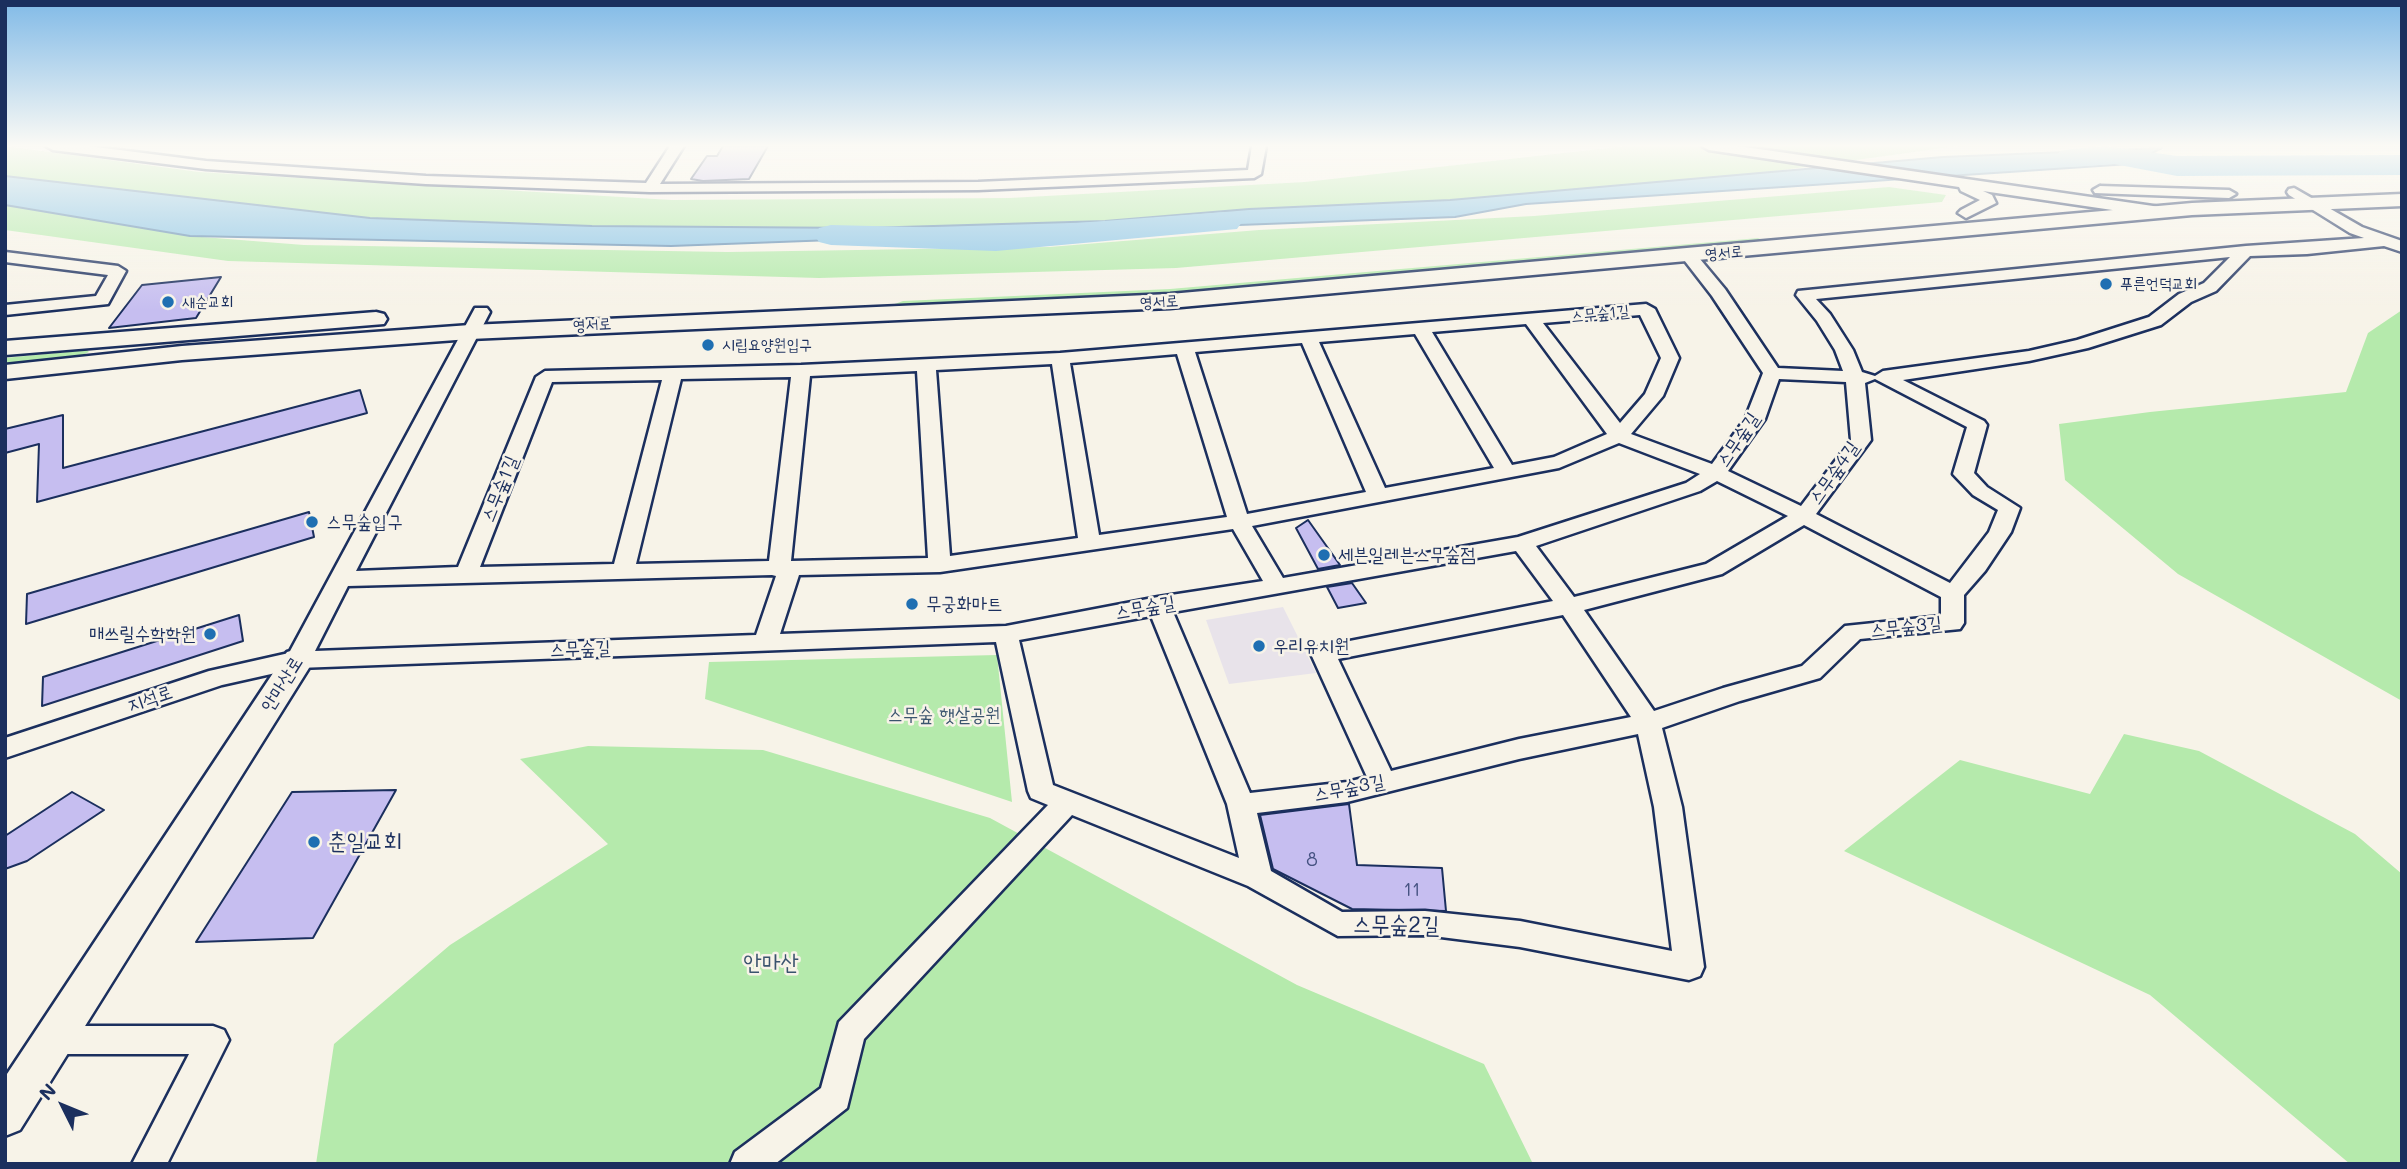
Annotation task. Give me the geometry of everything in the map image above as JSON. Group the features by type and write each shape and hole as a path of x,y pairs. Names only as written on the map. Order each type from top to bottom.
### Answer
{"street":[{"path":"1966,213 1989,203 1988,201"},
{"path":"2081,201 2160,212"},
{"name":"영서로","path":"5,348 481,312 1112,285 2134,201"},
{"path":"2308,201 2356,230 2393,244"},
{"name":"영서로","path":"5,372 183,353 470,332 1170,301 2160,212 2385,201"},
{"name":"스무숲4길","path":"1383,782 1322,654 1569,606 1714,569 1804,516 1861,440 1855,379 1844,350 1824,318 1804,295 2246,251 2393,244"},
{"path":"1689,256 1719,293 1772,373 1855,379 2029,356 2082,344 2155,321 2185,298 2210,287 2246,251"},
{"path":"5,257 118,271 102,300 5,310"},
{"path":"617,324 610,319 611,313 633,304"},
{"name":"스무숲1길","path":"1646,309 1671,358 1654,396 1619,436 1559,462 1507,473 1239,522 940,565 466,574 545,377 801,371 1060,358 1532,320 1646,309"},
{"name":"안마산로","path":"5,1115 298,660 481,312"},
{"path":"325,343 355,330 355,325 348,320"},
{"name":"스무숲1길","path":"1532,320 1619,436"},
{"path":"1422,330 1507,473"},
{"path":"1309,339 1378,496"},
{"path":"1185,350 1239,522 1277,586"},
{"path":"1060,358 1090,545"},
{"path":"926,365 940,565"},
{"path":"766,642 785,570 801,371"},
{"path":"623,571 673,373"},
{"name":"스무숲길","path":"298,660 1006,634 1158,605 1522,543 1693,488 1716,473 1755,419 1772,373"},
{"name":"스무숲3길","path":"1241,804 1347,792 1519,749 1648,723 1732,694 1811,672 1853,632 1952,623 1953,594 1977,566 2000,532 2009,508 1980,491 1963,474 1977,425 1883,377"},
{"path":"1619,436 1716,473 1953,594"},
{"path":"1522,543 1569,606 1648,723"},
{"path":"340,579 466,574"},
{"path":"1158,605 1241,804 1258,878"},
{"name":"스무숲2길","path":"1006,634 1041,791 1258,878 1338,924 1425,923 1520,934 1689,967 1668,807 1648,723"},
{"name":"지석로","path":"5,748 218,677 298,660"},
{"path":"747,1164 835,1097 850,1032 1068,802"},
{"path":"53,1040 214,1040 149,1164"}],"shaded area":[{"name":"우리유치원","path":"1283,607 1316,673 1229,684 1206,620"}],"green space":[{"path":"218,201 1508,201 1349,213 865,228 592,226 370,218"},
{"path":"1723,201 1943,201 1176,268 819,278 228,261 5,230 5,205 190,236 304,245 728,252 1049,247 1259,230 1534,216"},
{"path":"1758,238 1763,240 1762,243 1169,295 892,305 903,301 1170,289"},
{"path":"2402,310 2402,701 2178,574 2065,480 2059,424 2346,392 2368,333"},
{"path":"87,350 89,352 75,358 5,365 5,358"},
{"name":"스무숲 햇살공원","path":"997,655 1012,802 705,699 709,662"},
{"path":"2124,734 2199,751 2355,834 2402,874 2402,1164 2350,1164 2150,995 1844,851 1960,760 2090,794"},
{"name":"안마산","path":"588,746 763,750 990,818 1297,985 1484,1064 1533,1164 316,1164 334,1044 450,945 608,844 520,759"}],"water":[{"path":"5,201 218,201 370,218 592,226 865,228 1105,221 1249,209 1438,201 1578,201 1526,204 1455,217 671,246 190,236 5,205"}],"building":[{"name":"새순교회","path":"221,277 196,318 109,328 142,285"},
{"path":"360,390 367,413 37,502 39,444 5,453 5,429 63,415 63,468"},
{"path":"309,512 314,537 26,624 27,594"},
{"path":"1308,520 1340,565 1318,569 1296,528"},
{"path":"1352,583 1366,603 1338,608 1327,587"},
{"path":"239,615 243,641 42,706 43,677"},
{"name":"춘일교회","path":"396,790 313,938 196,942 292,792"},
{"path":"72,792 104,810 27,861 5,869 5,836"},
{"path":"1349,804 1357,865 1442,868 1446,911 1352,909 1273,869 1260,815"}],"waterway":[{"path":"831,235 996,240 1225,222"}],"place":[{"name":"푸른언덕교회","path":"2106,284"},
{"name":"새순교회","path":"168,302"},
{"name":"시립요양원입구","path":"708,345"},
{"name":"스무숲입구","path":"312,522"},
{"name":"세븐일레븐스무숲점","path":"1324,555"},
{"name":"무궁화마트","path":"912,604"},
{"name":"매쓰릴수학학원","path":"210,634"},
{"name":"우리유치원","path":"1259,646"},
{"name":"춘일교회","path":"314,842"}]}
